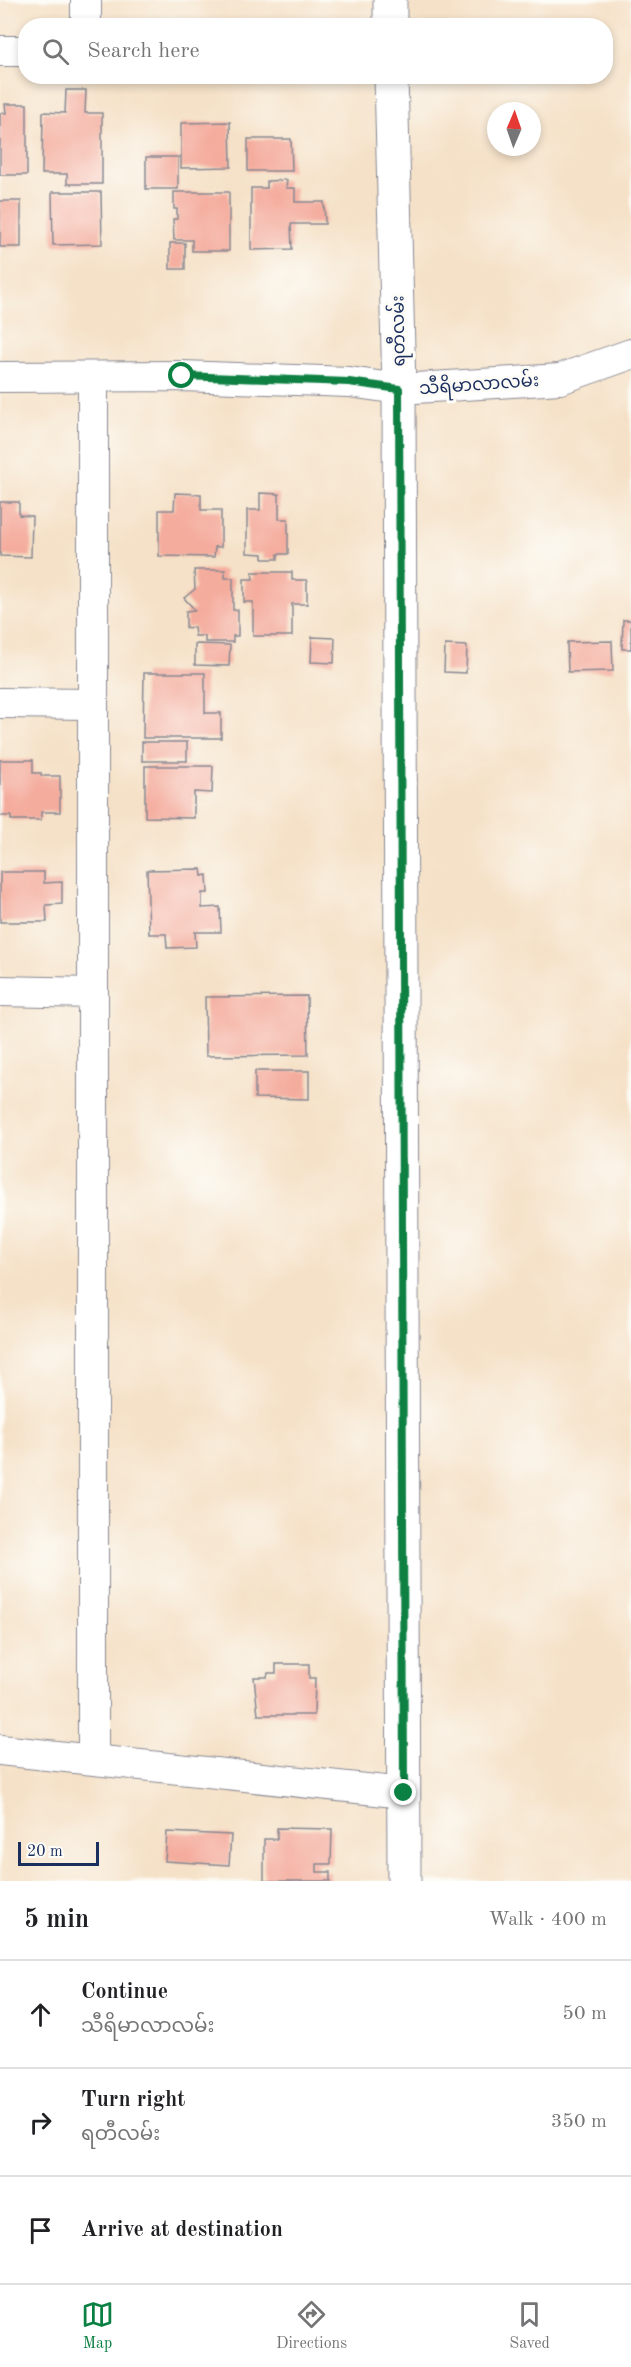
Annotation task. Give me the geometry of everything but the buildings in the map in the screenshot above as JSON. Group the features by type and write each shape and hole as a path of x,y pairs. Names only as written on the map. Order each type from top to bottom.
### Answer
{"street":[{"path":"86,0 86,18"},
{"path":"390,0 390,18"},
{"path":"0,51 18,51"},
{"name":"ရတီလမ်း","path":"392,84 399,389 404,1881"},
{"name":"သီရိမာလာလမ်း","path":"0,377 182,376 349,382 399,389 560,379 631,354"},
{"path":"93,377 93,1760"},
{"path":"0,703 93,704"},
{"path":"0,991 93,993"},
{"path":"0,1750 404,1793"}],"route":[{"path":"182,376 349,382 399,389 404,1793"}]}
